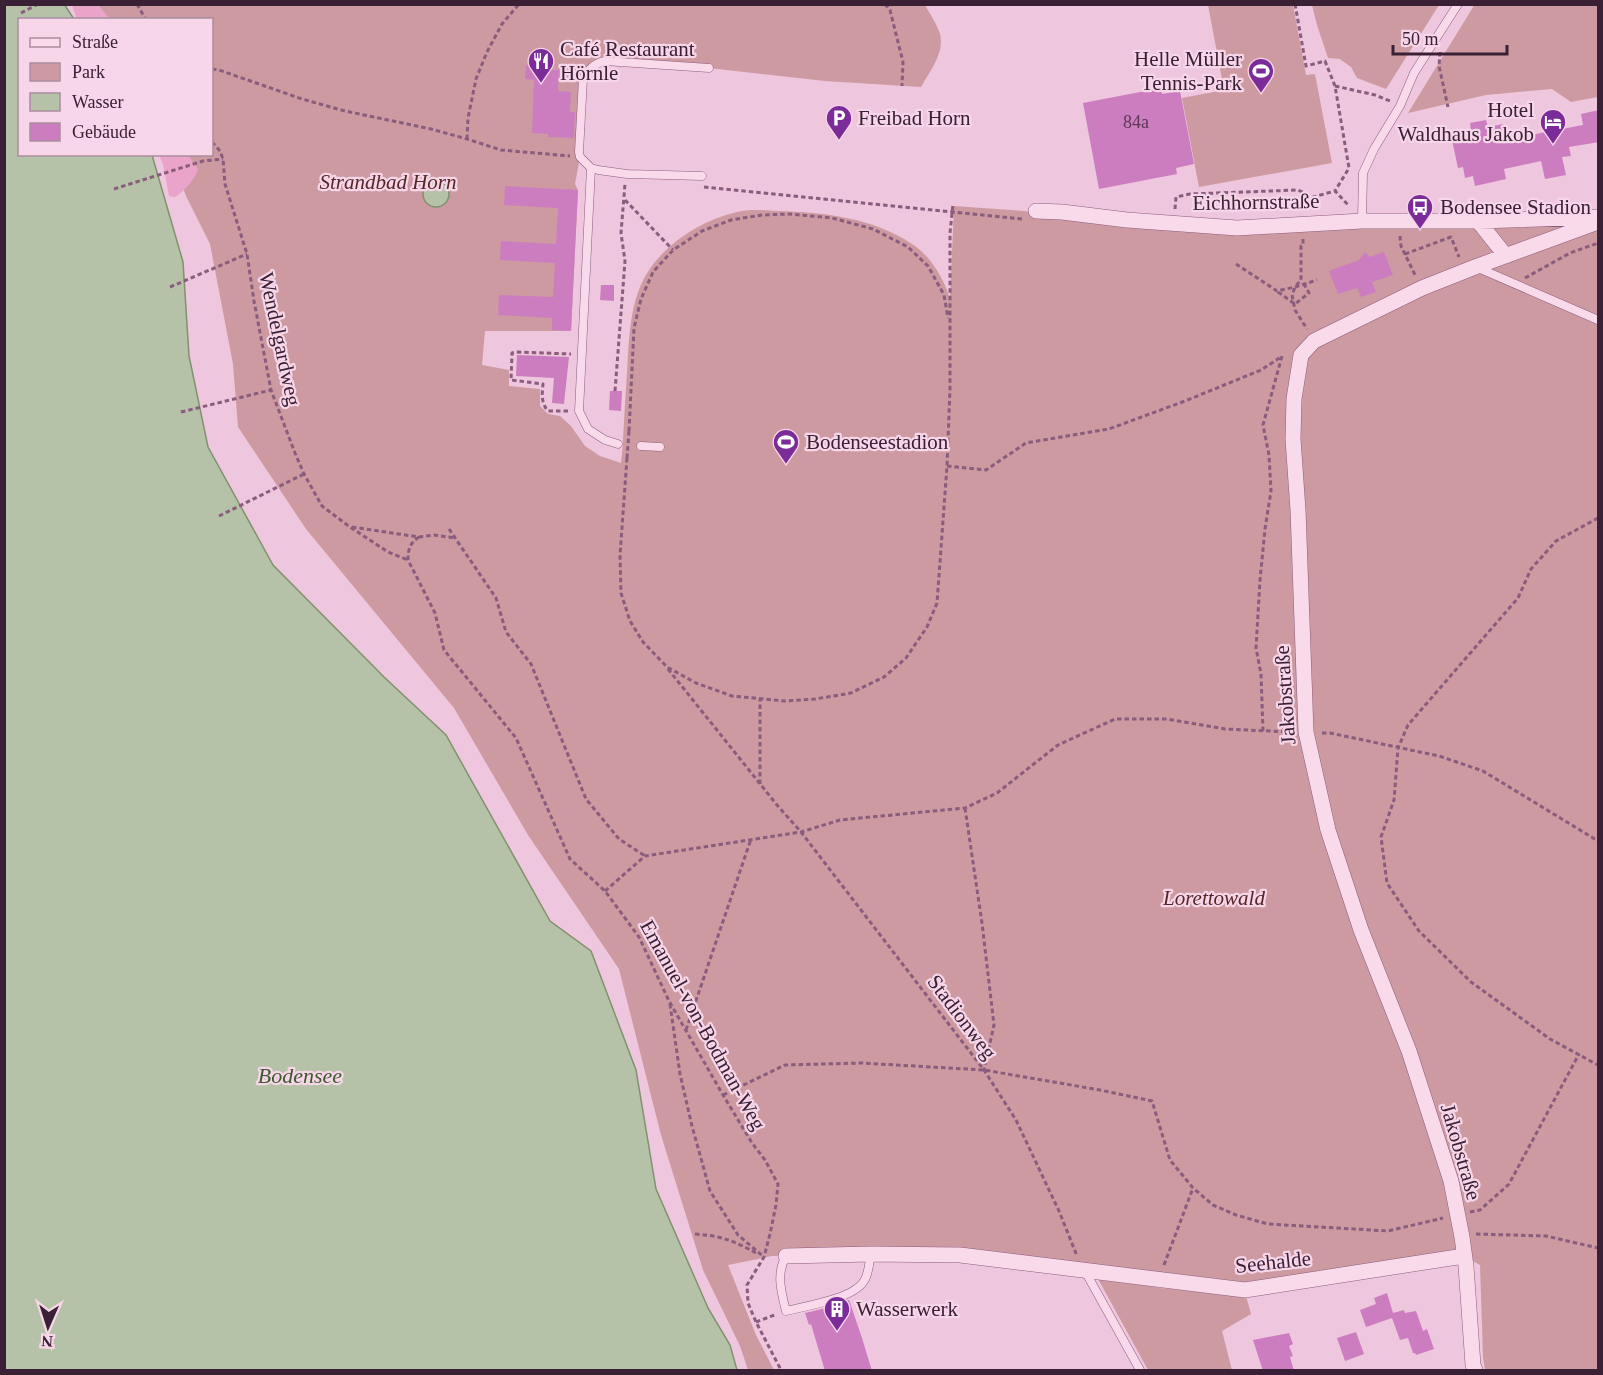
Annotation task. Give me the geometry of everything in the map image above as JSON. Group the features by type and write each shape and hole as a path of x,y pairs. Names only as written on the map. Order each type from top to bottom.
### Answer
{"street":[{"name":"Eichhornstraße","path":"1031,215 1237,228 1362,221 1478,221 1599,217"},
{"path":"1478,221 1506,256"},
{"path":"1314,341 1422,288 1599,222"},
{"name":"Jakobstraße","path":"1314,341 1301,355 1294,399 1293,439 1298,510 1306,732 1328,830 1361,930 1409,1051 1451,1181 1462,1237 1475,1371"},
{"name":"Seehalde","path":"786,1256 960,1255 1245,1290 1464,1256"}],"lane":[{"path":"1362,221 1363,173 1374,149 1400,106 1414,73 1458,4"},
{"path":"702,176 627,174 591,168 580,157 579,152 583,79 589,69 605,61 709,68"},
{"path":"591,168 579,411 588,429 605,440 618,444"},
{"path":"1470,269 1513,284 1599,320"},
{"path":"641,446 660,447"},
{"path":"786,1256 781,1266 780,1281 786,1311 835,1298 855,1290 865,1281 871,1254"},
{"path":"1085,1271 1140,1371"}],"path":[{"path":"21,13 38,4"},
{"path":"137,4 145,18"},
{"path":"467,139 468,118 476,79 502,24 519,4"},
{"path":"885,4 890,10 903,62 902,86"},
{"path":"1176,205 1176,197 1190,194 1298,190 1313,197 1335,191 1349,168 1335,86 1325,61 1306,66 1295,4"},
{"path":"1442,30 1439,66 1448,107"},
{"path":"213,69 302,99 467,139 501,150 580,157"},
{"path":"1335,86 1375,95 1400,106"},
{"name":"Wendelgardweg","path":"213,143 223,159 225,184 247,254 271,390 304,474 322,506 388,552 408,560"},
{"path":"114,189 202,161 223,159"},
{"path":"615,391 626,261 621,233 627,174"},
{"path":"704,187 952,211 1031,215"},
{"path":"1335,191 1362,221"},
{"path":"625,200 673,250"},
{"path":"950,328 944,295 928,266 908,247 873,229 832,218 762,214 731,220 702,231 673,250 653,272 640,299 634,328 620,555 621,593 630,621 642,642 666,667 696,683 732,696 785,701 816,699 851,693 884,677 906,658 927,627 938,603 947,466 950,328 950,233 953,204"},
{"path":"1400,234 1401,246 1422,288"},
{"path":"1303,235 1300,257 1301,280 1292,295 1295,310 1314,341"},
{"path":"1405,254 1451,237 1470,269"},
{"path":"1513,284 1570,253 1599,243"},
{"path":"170,286 247,254"},
{"path":"1236,264 1295,304"},
{"path":"1277,291 1317,280"},
{"path":"1295,304 1309,293 1304,284"},
{"path":"579,411 548,411 542,397 543,384 511,380 512,353 581,355"},
{"path":"947,466 986,470 1026,443 1109,429 1261,370 1282,356 1263,425 1269,455 1271,491 1260,580 1256,648 1261,674 1263,731"},
{"path":"182,412 271,390"},
{"path":"219,516 304,474"},
{"path":"1599,518 1556,541 1531,569 1518,598 1408,725 1398,748 1394,800 1381,837 1387,883 1419,931 1472,982 1550,1039 1599,1065"},
{"path":"350,527 419,537 434,535 455,538"},
{"path":"449,529 496,598 506,632 531,664 586,799 619,839 645,856"},
{"path":"408,560 411,544 419,537"},
{"name":"Emanuel-von-Bodman-Weg","path":"408,560 435,613 444,650 516,738 570,859 605,891 639,937 669,1001 778,1184 764,1257 747,1285 748,1303 780,1371"},
{"name":"Stadionweg","path":"666,667 801,832 984,1070 1016,1120 1085,1271"},
{"path":"760,699 760,784"},
{"path":"605,891 645,856 801,832 840,820 965,808 997,793 1058,745 1115,719 1167,719 1225,729 1330,733 1439,756 1483,771 1599,841"},
{"path":"965,808 982,923 993,1024 984,1070"},
{"path":"686,1030 751,839"},
{"path":"669,1001 680,1074 710,1191 738,1235 764,1257"},
{"path":"723,1095 785,1065 861,1063 984,1070 1100,1090 1152,1101 1170,1160 1193,1188 1213,1205 1236,1215 1268,1224 1388,1231 1480,1210 1509,1184 1579,1054"},
{"path":"1157,1280 1193,1188"},
{"path":"695,1234 732,1240 764,1257"},
{"path":"1462,1237 1474,1234 1546,1236 1599,1248"},
{"path":"756,1322 786,1311"}],"green space":[{"path":"1312,4 1439,5 1386,89 1357,78 1351,67 1340,59 1328,58"},
{"path":"1475,4 1598,5 1598,97 1571,102 1552,89 1486,95 1408,113"},
{"name":"Lorettowald","path":"98,5 925,5 937,27 941,41 936,61 921,87 825,81 709,68 605,61 583,79 580,157 575,184 578,190 571,331 485,331 482,365 509,370 509,386 540,389 540,406 548,414 560,416 571,426 585,446 600,456 621,463 632,313 641,284 654,263 673,243 697,227 737,212 757,210 830,215 865,222 881,228 912,244 931,261 950,299 954,206 1262,228 1598,220 1598,1370 1485,1370 1480,1265 1464,1256 1245,1290 871,1254 772,1256 728,1265 756,1335 774,1370 748,1370 740,1346 703,1270 661,1135 619,969 528,835 454,708 306,529 238,427 233,364 210,244 186,196 170,156 213,156 213,18 108,18"},
{"name":"Helle Müller Tennis-Park","path":"1208,5 1293,5 1306,75 1315,74 1332,163 1199,187 1182,98 1224,90"},
{"path":"1097,1277 1160,1288 1246,1296 1251,1314 1222,1331 1232,1370 1148,1370"}],"sand":[{"path":"72,5 98,5 109,18 77,18"},
{"path":"159,156 189,156 198,169 189,185 175,197 169,196"}],"water":[{"name":"Bodensee","path":"64,4 73,18 18,18 18,156 152,156 183,262 189,356 208,447 273,565 384,677 446,735 550,921 591,951 636,1070 656,1189 708,1308 730,1345 737,1370 5,1370 4,5"},
{"path":"436,181 445,185 449,194 445,203 436,207 427,203 423,194 427,185"}],"building":[{"path":"526,65 548,66 548,70 559,70 558,91 571,92 570,112 575,112 574,138 548,137 548,134 532,133 534,80 525,79"},
{"path":"1161,88 1162,94 1180,91 1194,164 1176,168 1177,174 1099,189 1083,103"},
{"path":"1599,110 1599,142 1569,147 1571,156 1562,157 1566,175 1545,179 1541,161 1504,169 1506,179 1475,186 1473,176 1465,178 1463,167 1458,168 1451,135 1471,131 1470,123 1486,120 1488,127 1503,124 1506,137 1514,135 1515,138 1583,125 1581,114"},
{"path":"505,186 578,190 571,331 552,330 552,318 498,315 499,295 553,297 555,263 500,260 501,241 556,244 558,208 504,205"},
{"path":"1365,252 1370,257 1384,252 1393,275 1372,282 1376,292 1361,297 1357,288 1338,294 1329,271 1359,260"},
{"path":"601,285 614,285 614,301 600,300"},
{"path":"517,355 569,357 564,404 552,403 554,378 516,376"},
{"path":"610,391 622,391 621,411 609,410"},
{"path":"1387,1293 1393,1313 1404,1310 1405,1313 1416,1311 1423,1331 1427,1329 1434,1349 1416,1355 1413,1353 1408,1338 1400,1340 1392,1318 1366,1327 1360,1310 1376,1304 1374,1298"},
{"name":"Wasserwerk","path":"849,1300 872,1371 825,1371 811,1324 809,1325 805,1313"},
{"path":"1356,1332 1364,1354 1345,1361 1337,1338"},
{"path":"1289,1333 1293,1344 1289,1346 1293,1356 1290,1357 1294,1371 1263,1371 1253,1340"}],"place":[{"name":"Café Restaurant Hörnle","path":"541,84"},
{"name":"Helle Müller Tennis-Park","path":"1261,94"},
{"name":"Freibad Horn","path":"839,141"},
{"name":"Hotel Waldhaus Jakob","path":"1553,145"},
{"name":"Bodensee Stadion","path":"1420,230"},
{"name":"Bodenseestadion","path":"786,465"},
{"name":"Wasserwerk","path":"837,1332"}],"park label":[{"name":"Strandbad Horn","path":"388,182"}]}
